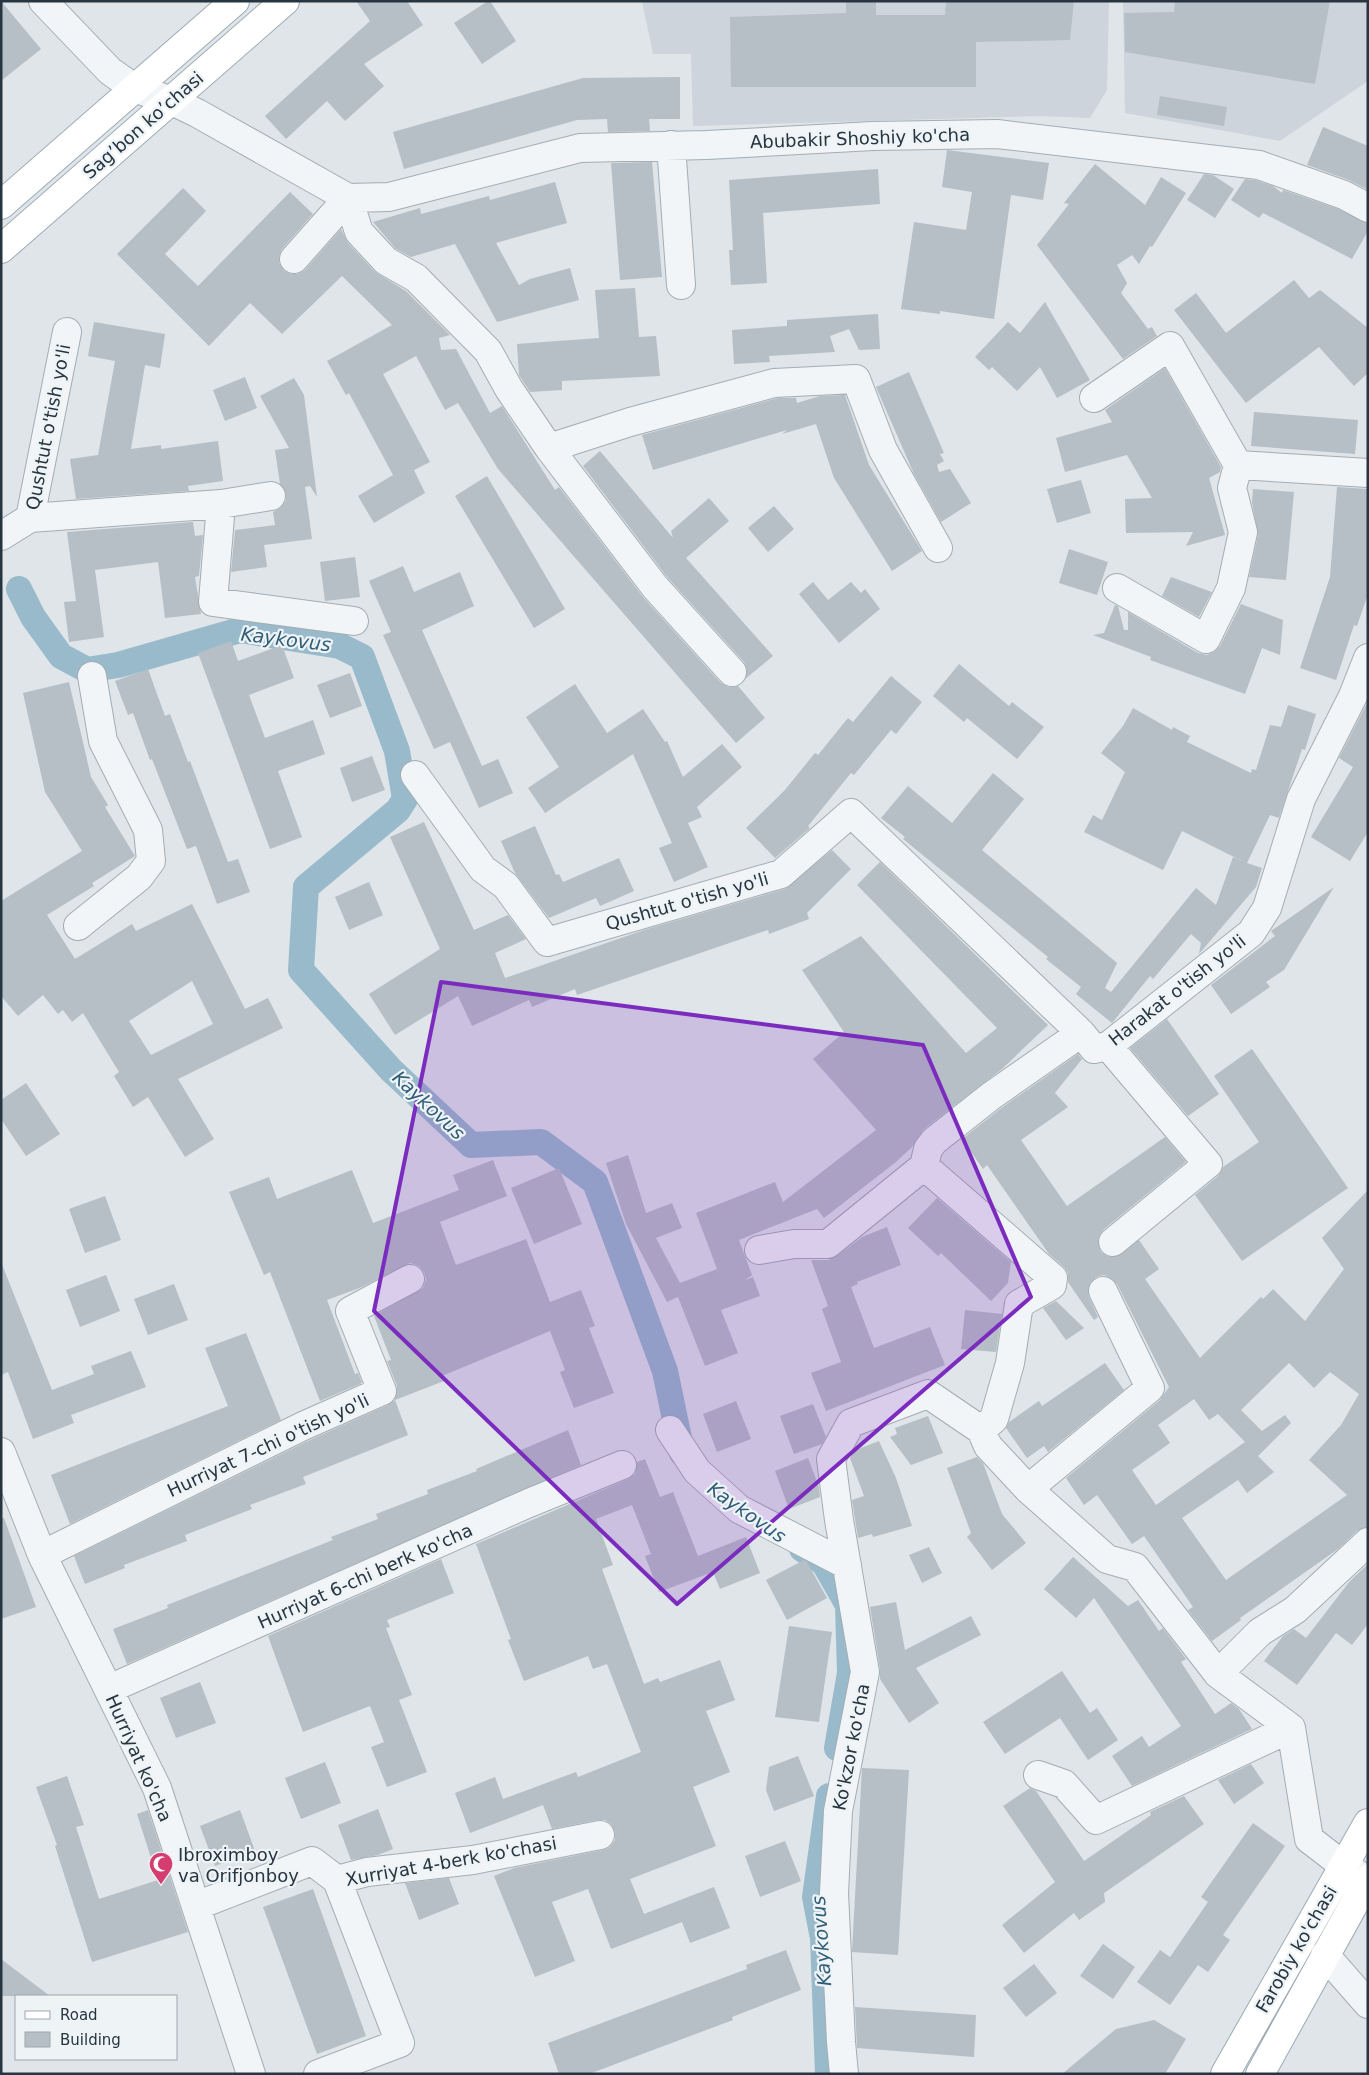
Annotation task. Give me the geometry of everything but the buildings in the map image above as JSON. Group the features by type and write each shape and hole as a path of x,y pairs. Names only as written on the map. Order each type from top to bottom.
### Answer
{"main road":[{"name":"Sag’bon ko’chasi","path":"1,205 235,1"},
{"name":"Sag’bon ko’chasi","path":"1,249 285,1"},
{"name":"Farobiy ko'chasi","path":"1225,2074 1368,1823"},
{"name":"Farobiy ko'chasi","path":"1260,2074 1368,1880"}],"street":[{"path":"43,1 110,71 134,88 172,101 348,198 359,232 386,261 416,278 488,351 509,389 549,448 655,587 732,672"},
{"name":"Abubakir Shoshiy ko'cha","path":"348,198 389,197 580,148 873,136 997,134 1259,165 1344,195 1368,208"},
{"path":"670,145 681,285"},
{"path":"294,259 348,198"},
{"name":"Qushtut o'tish yo'li","path":"1,536 30,518 67,332"},
{"path":"1094,398 1170,346 1238,465 1232,488 1243,532 1231,588 1206,639 1117,588"},
{"path":"549,448 630,422 774,383 856,379 883,450 938,548"},
{"path":"1238,465 1368,473"},
{"path":"30,518 221,504 271,496"},
{"path":"221,504 213,602 354,621"},
{"name":"Harakat o'tish yo'li","path":"924,1166 928,1149 934,1141 991,1096 1081,1033 1094,1049 1108,1046 1251,933 1267,908 1301,799 1353,696 1368,658"},
{"path":"78,926 139,876 151,861 148,830 103,740 92,676"},
{"name":"Qushtut o'tish yo'li","path":"415,775 483,869 506,886 547,942 781,874 851,813 1081,1033"},
{"path":"1108,1046 1208,1164 1113,1242"},
{"path":"759,1250 794,1244 828,1244 924,1166 1053,1278 1052,1285 1020,1304 1010,1362 994,1419 981,1430 988,1446 1028,1489 1107,1559 1135,1566 1218,1674 1290,1728 1309,1839 1344,1866 1368,1880"},
{"name":"Hurriyat 7-chi o'tish yo'li","path":"42,1555 303,1426 382,1391 350,1311 410,1279"},
{"path":"1028,1489 1150,1388 1103,1291"},
{"name":"Ko'kzor ko'cha","path":"844,2074 834,1893 838,1811 866,1672 847,1565 832,1458 851,1423 928,1394 981,1430"},
{"path":"670,1430 696,1471 739,1509 847,1565"},
{"name":"Hurriyat ko'cha","path":"1,1452 42,1555 162,1800 251,2074"},
{"name":"Hurriyat 6-chi berk ko'cha","path":"109,1689 529,1503 622,1465"},
{"path":"1218,1674 1260,1632 1295,1610 1368,1542"},
{"path":"1038,1775 1064,1784 1096,1820 1290,1728"},
{"name":"Xurriyat 4-berk ko'chasi","path":"196,1906 312,1861 336,1880 367,1872 473,1860 600,1835"},
{"path":"318,2074 400,2043 336,1880"},
{"path":"1325,1955 1368,2004"}],"highlighted area":[{"path":"441,982 923,1045 1031,1297 677,1604 374,1311"}],"shaded area":[{"path":"642,1 1109,1 1107,90 1090,118 1040,116 693,126 691,54 653,54"},
{"path":"1123,1 1368,1 1368,81 1280,141 1125,113"}],"waterway":[{"name":"Kaykovus","path":"19,589 33,617 61,656 87,670 118,665 240,630 340,646 362,657 397,751 405,799 398,810 306,887 301,970 391,1070 471,1145 541,1142 595,1182 665,1371 682,1453"},
{"name":"Kaykovus","path":"802,1549 824,1563 848,1605 850,1673 837,1748"},
{"name":"Kaykovus","path":"828,2074 823,1938 815,1897 829,1796"}],"place":[{"name":"Ibroximboy va Orifjonboy","path":"161,1885"}]}
